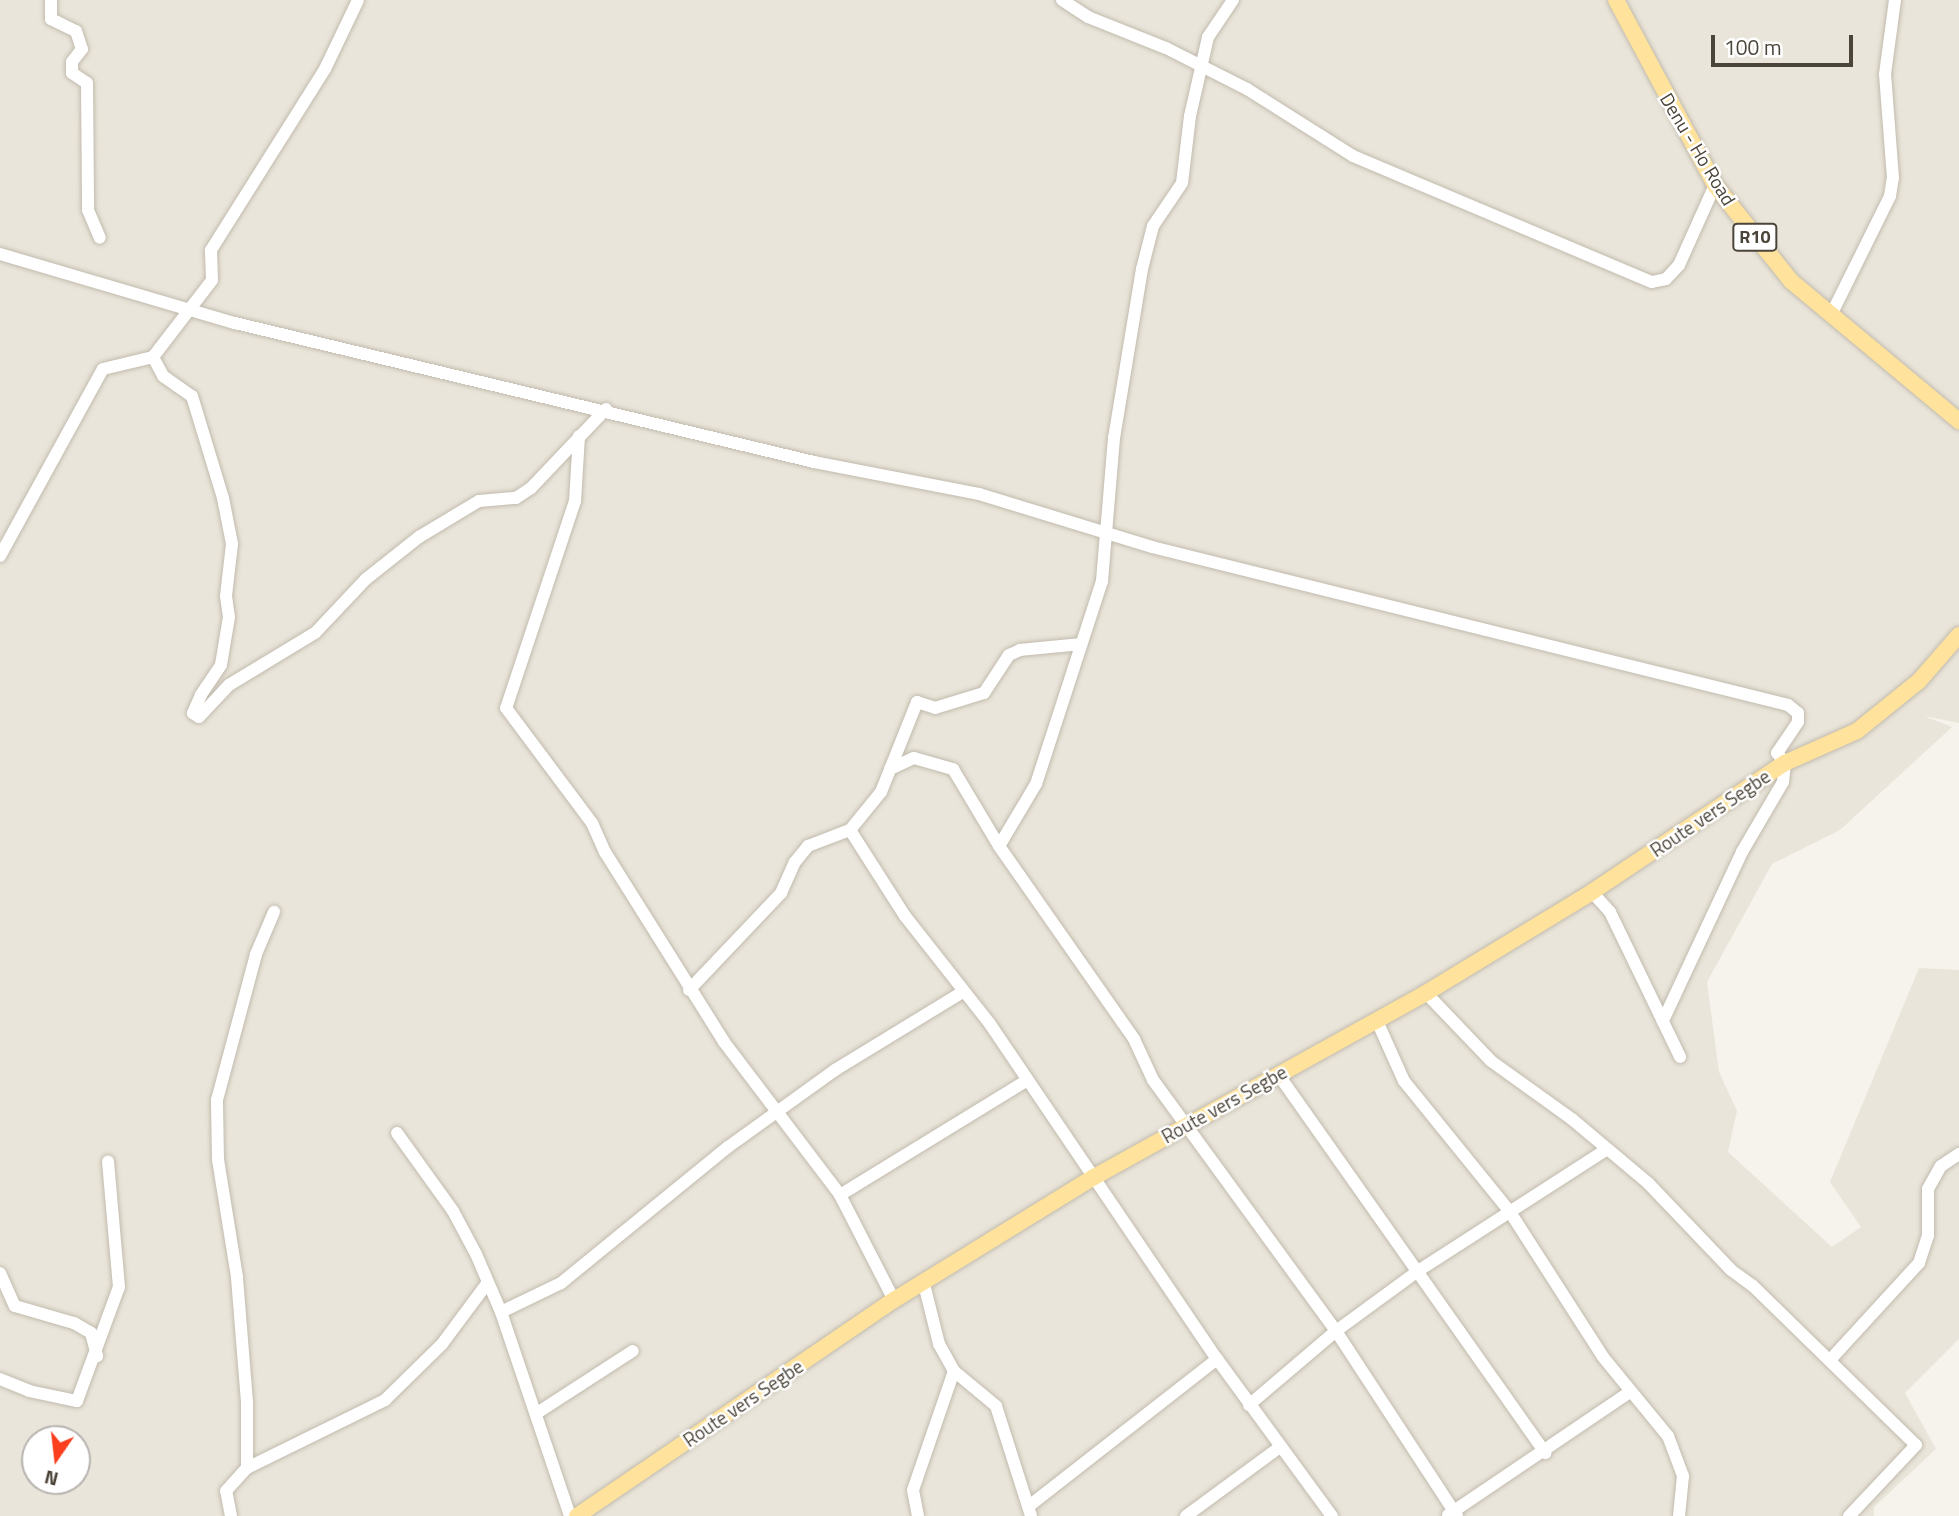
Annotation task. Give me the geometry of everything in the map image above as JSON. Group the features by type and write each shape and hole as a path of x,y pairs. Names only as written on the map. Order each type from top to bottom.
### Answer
{"main road":[{"name":"Denu - Ho Road","path":"1616,0 1715,185 1791,281 1959,421"},
{"name":"Route vers Segbe","path":"577,1516 894,1300 1094,1177 1185,1124 1426,993 1592,891 1785,763 1857,731 1919,681 1959,635"}],"street":[{"path":"51,0 51,19 76,31 82,49 72,62 72,73 88,83 88,210 100,238"},
{"path":"0,556 103,369 153,357 212,280 211,250 325,69 358,0"},
{"path":"1062,0 1088,17 1204,68 1353,156 1652,282 1666,279 1679,265 1715,185"},
{"path":"999,846 1036,784 1102,582 1114,438 1142,269 1153,226 1182,183 1190,116 1204,68 1208,37 1233,0"},
{"path":"1831,315 1890,196 1893,178 1885,74 1895,0"},
{"path":"0,254 191,309 814,462 979,494 1106,533 1788,705 1798,713 1798,722 1777,753 1785,763 1783,782 1742,852 1663,1021"},
{"path":"153,357 163,376 191,396 223,498 232,544 226,596 229,617 221,665 201,695 195,717 229,685 315,633 366,579 419,537 479,501 516,498 531,488 606,410"},
{"path":"579,436 575,501 506,708 592,823 605,852 689,990 777,1116 840,1195 894,1300"},
{"path":"689,990 781,893 795,862 808,846 850,830 881,792 916,702 935,708 984,693 1009,655 1020,650 1081,643"},
{"path":"890,768 914,758 953,769 999,846 1134,1039 1153,1080 1336,1331 1452,1514 1545,1453 1630,1392"},
{"path":"850,830 905,916 1028,1080 1249,1405 1332,1516"},
{"path":"1592,891 1610,912 1680,1057"},
{"path":"247,1468 247,1402 237,1277 218,1160 217,1100 256,954 274,912"},
{"path":"501,1312 561,1283 728,1147 777,1116 835,1070 963,992"},
{"path":"1426,993 1491,1061 1573,1120 1648,1183 1731,1270 1752,1285 1916,1445 1849,1516"},
{"path":"1377,1021 1404,1081 1510,1212 1630,1392 1668,1436 1683,1476 1679,1516"},
{"path":"1278,1074 1545,1453"},
{"path":"840,1195 1028,1080"},
{"path":"397,1133 453,1211 501,1312 570,1516"},
{"path":"1249,1405 1336,1331 1418,1271 1606,1150"},
{"path":"1830,1360 1919,1263 1928,1236 1928,1189 1941,1166 1959,1154"},
{"path":"0,1379 29,1391 77,1401 97,1357 119,1287 108,1161"},
{"path":"0,1273 15,1306 74,1322 91,1333 97,1357"},
{"path":"231,1516 226,1490 247,1468 386,1400 442,1344 486,1284"},
{"path":"924,1284 939,1344 954,1371 996,1406 1030,1511 1217,1359"},
{"path":"537,1412 634,1351"},
{"path":"918,1516 914,1490 954,1371"},
{"path":"1186,1516 1280,1447"}],"shaded area":[{"path":"0,0 1959,0 1959,723 1924,716 1952,727 1840,830 1772,864 1707,982 1719,1072 1737,1111 1728,1152 1832,1247 1861,1227 1830,1182 1919,968 1959,970 1959,1339 1905,1393 1936,1449 1874,1507 1874,1516 0,1516"}]}
